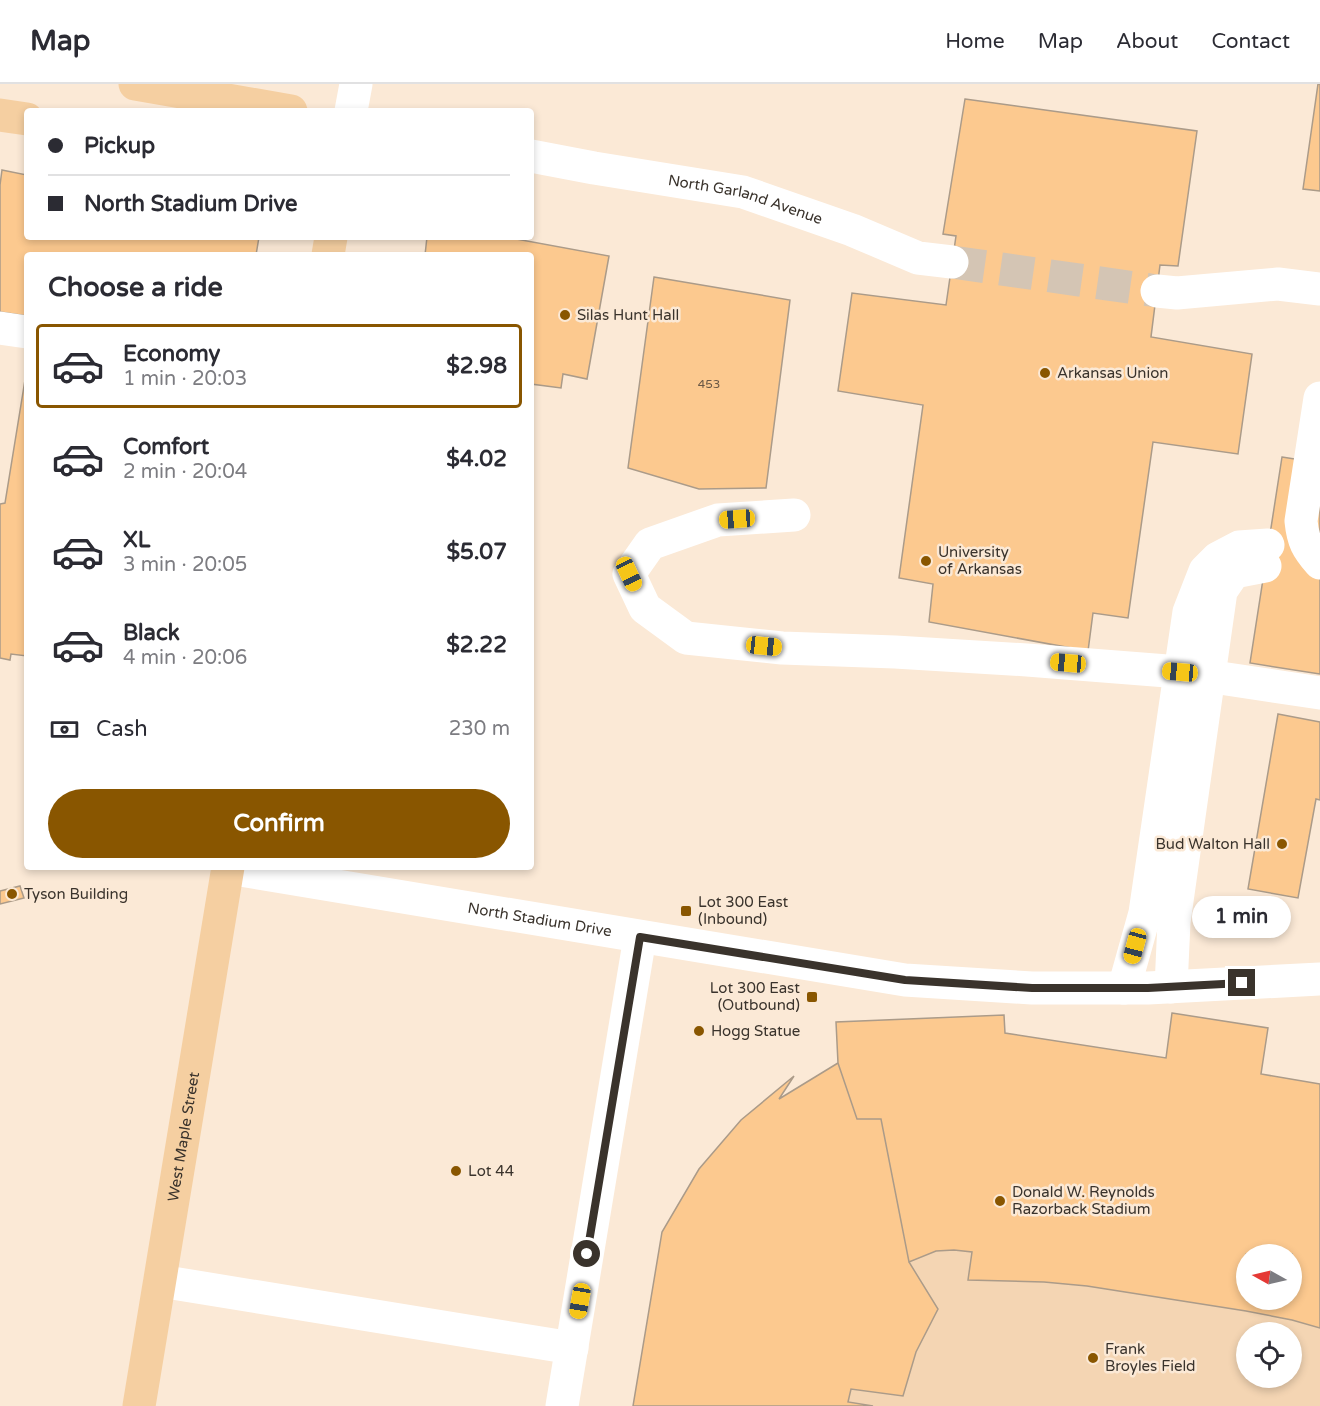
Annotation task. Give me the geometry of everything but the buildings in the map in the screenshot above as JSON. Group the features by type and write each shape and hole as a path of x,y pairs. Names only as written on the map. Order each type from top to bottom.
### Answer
{"main road":[{"path":"135,84 274,108"},
{"path":"0,115 24,119"},
{"name":"West Maple Street","path":"139,1406 228,870"}],"street":[{"path":"352,108 356,84"},
{"name":"North Garland Avenue","path":"534,157 743,192 852,230 918,258 952,262"},
{"path":"1156,291 1177,293 1278,284 1320,290"},
{"path":"0,328 24,332"},
{"path":"1320,398 1301,521 1303,536 1310,552 1320,562"},
{"path":"794,515 718,520 650,544 629,574 645,608 686,638 782,648 1027,660 1194,674 1320,693"},
{"path":"1124,988 1145,913 1194,674 1221,591 1234,572 1267,556"},
{"path":"1171,987 1194,674"},
{"name":"North Stadium Drive","path":"246,870 905,980 1032,988 1124,988 1320,978"},
{"path":"562,1406 640,937"},
{"path":"160,1281 572,1348"}],"shaded area":[{"name":"Donald W. Reynolds Razorback Stadium","path":"1172,1013 1268,1028 1261,1074 1320,1084 1320,1406 633,1406 662,1232 699,1169 741,1120 794,1076 780,1098 838,1063 836,1022 1004,1015 1005,1033 1166,1058"}],"tunnel":[{"path":"952,262 1157,291"}],"place":[{"name":"Silas Hunt Hall","path":"565,315"},
{"name":"Arkansas Union","path":"1045,373"},
{"name":"University of Arkansas","path":"926,561"},
{"name":"Bud Walton Hall","path":"1282,844"},
{"name":"Tyson Building","path":"12,894"},
{"name":"Lot 300 East (Inbound)","path":"686,911"},
{"name":"Lot 300 East (Outbound)","path":"812,997"},
{"name":"Hogg Statue","path":"699,1031"},
{"name":"Lot 44","path":"456,1171"},
{"name":"Donald W. Reynolds Razorback Stadium","path":"1000,1201"},
{"name":"Frank Broyles Field","path":"1093,1358"}],"route":[{"path":"587,1254 640,937 905,980 1032,988 1148,988 1242,983"}]}
